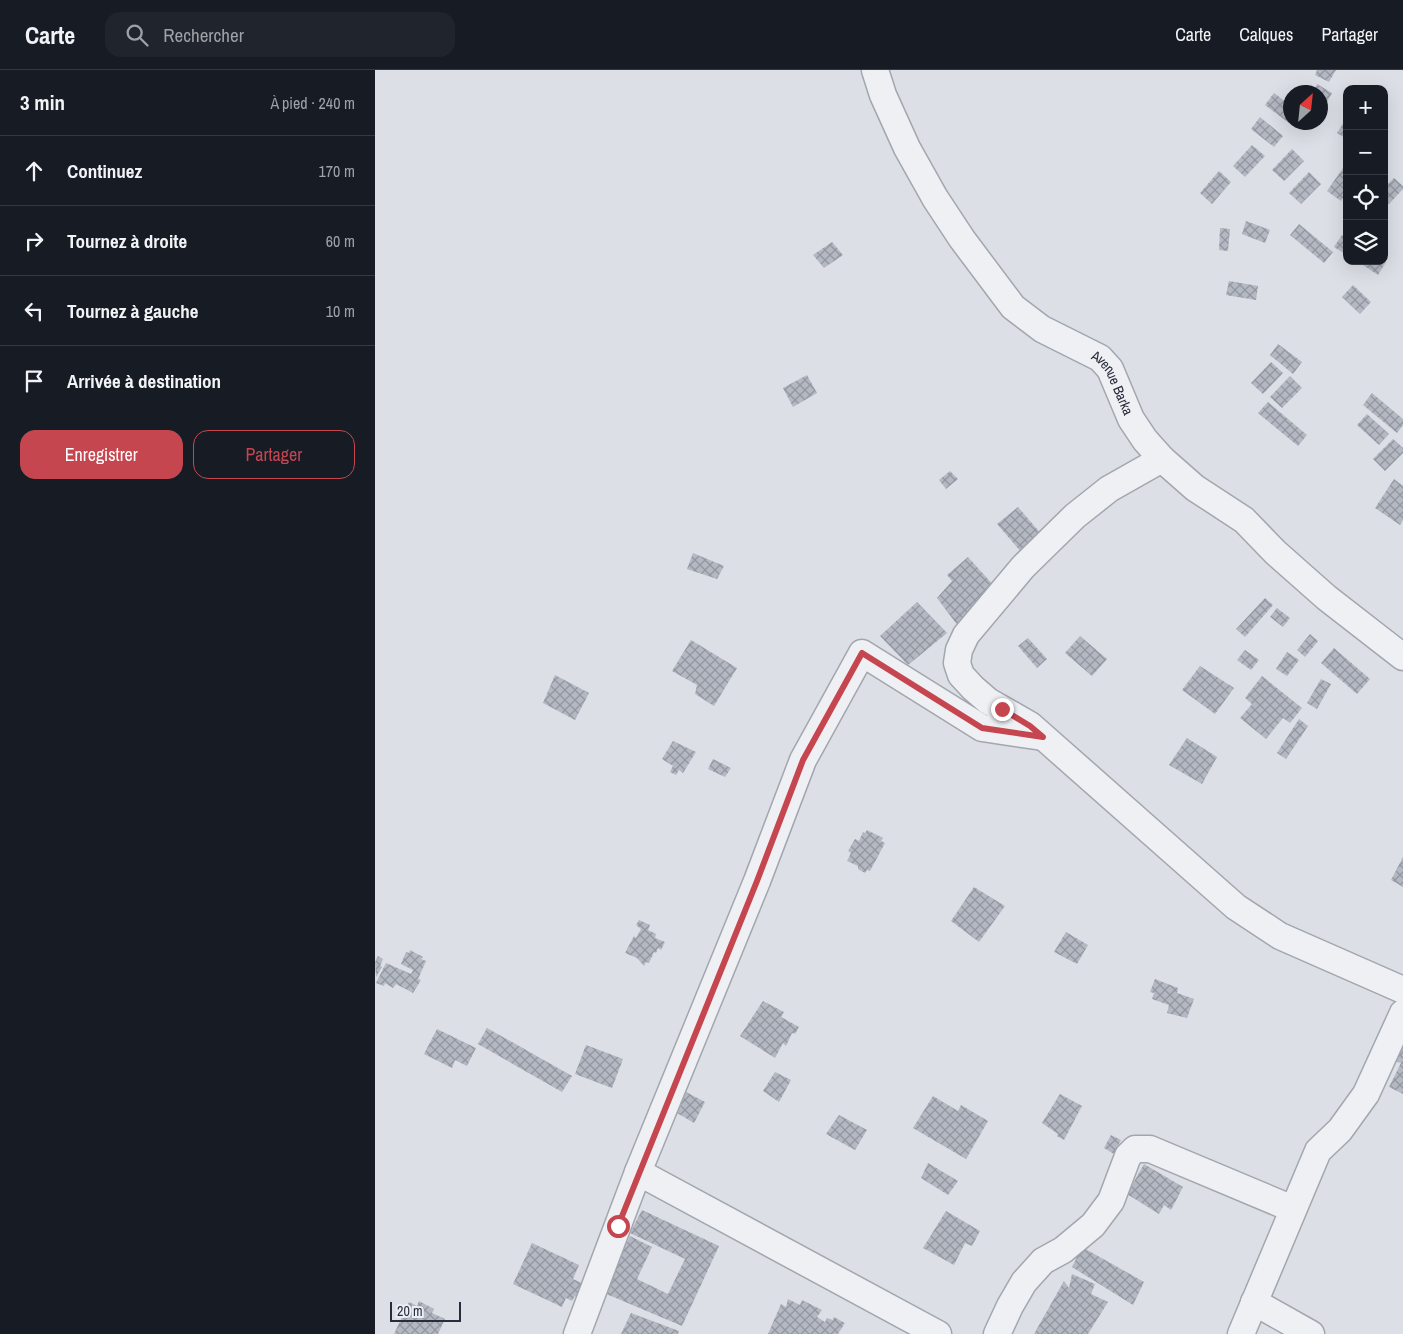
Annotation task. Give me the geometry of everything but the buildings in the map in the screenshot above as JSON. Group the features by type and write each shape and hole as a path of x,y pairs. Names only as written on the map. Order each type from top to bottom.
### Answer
{"street":[{"name":"Avenue Barka","path":"875,70 883,96 907,148 935,198 968,247 1013,306 1042,330 1100,358 1110,369 1131,419 1145,440 1162,459 1195,488 1244,520 1275,552 1327,598 1403,658"},
{"path":"1162,459 1109,489 1075,516 1023,567 967,635 959,650 957,663 961,675 988,701 1030,726 1236,906 1279,936 1403,990"},
{"path":"577,1334 639,1172 757,881 803,760 862,653 982,728 1043,737"},
{"path":"1241,1334 1318,1150 1340,1130 1366,1094 1403,1013"},
{"path":"997,1334 1024,1282 1043,1261 1063,1250 1093,1225 1111,1201 1128,1156 1135,1149 1149,1149 1157,1152 1293,1209"},
{"path":"639,1172 938,1334"},
{"path":"1254,1302 1311,1334"}],"route":[{"path":"618,1226 757,881 803,760 862,653 982,728 1043,737 1030,726 1002,709"}]}
